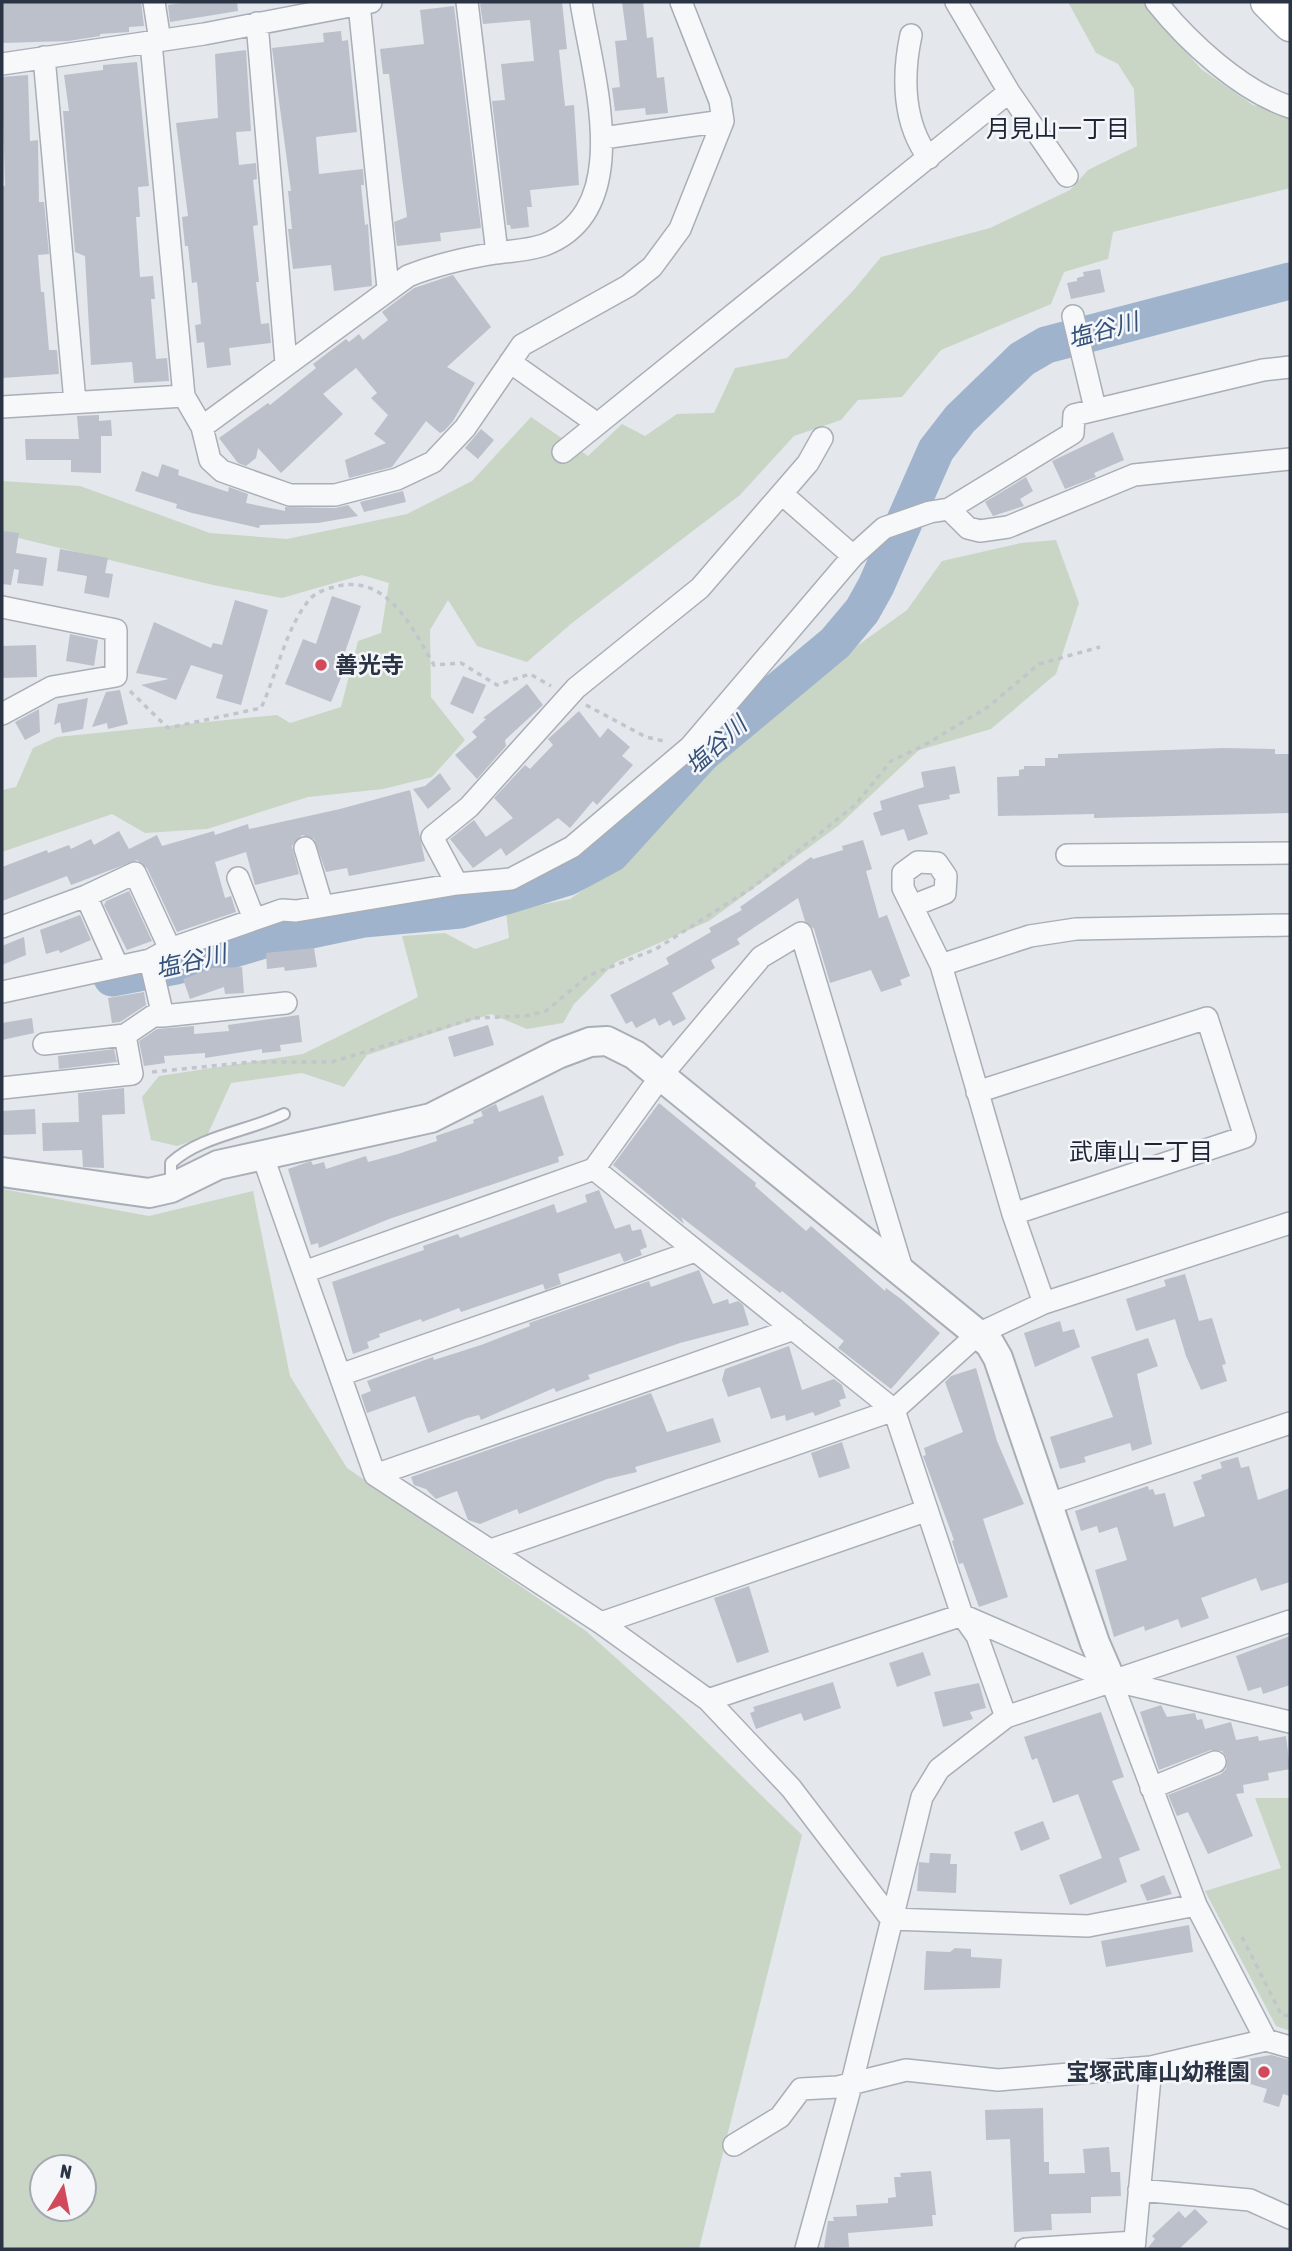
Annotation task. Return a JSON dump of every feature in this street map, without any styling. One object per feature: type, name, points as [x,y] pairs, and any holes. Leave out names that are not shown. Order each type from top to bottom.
[{"type":"main road","points":[[1268,2],[1290,25]]},
{"type":"street","points":[[154,2],[184,396],[202,427],[211,460],[222,471],[254,485],[290,495],[335,495],[397,479],[433,462],[465,428],[522,345],[628,286],[652,267],[671,245],[690,208],[723,121],[720,101],[681,2]]},
{"type":"street","points":[[467,2],[497,253]]},
{"type":"street","points":[[202,427],[388,288],[442,263],[543,246],[567,233],[586,213],[597,191],[602,169],[603,138],[581,2]]},
{"type":"street","points":[[956,2],[1009,92],[1067,176]]},
{"type":"street","points":[[1156,2],[1228,73],[1258,92],[1290,107]]},
{"type":"street","points":[[2,64],[155,42],[365,3],[388,288]]},
{"type":"street","points":[[257,23],[286,363]]},
{"type":"street","points":[[911,35],[905,63],[909,119],[919,145],[929,159]]},
{"type":"street","points":[[44,57],[75,402]]},
{"type":"street","points":[[563,452],[1009,92]]},
{"type":"street","points":[[603,138],[723,121]]},
{"type":"street","points":[[1073,316],[1095,408]]},
{"type":"street","points":[[510,362],[596,423]]},
{"type":"street","points":[[2,992],[150,960],[170,949],[282,910],[296,911],[457,884],[511,879],[572,847],[690,747],[886,517],[949,509],[1073,433],[1074,415],[1263,370],[1290,367]]},
{"type":"street","points":[[2,407],[184,396]]},
{"type":"street","points":[[457,884],[432,837],[469,807],[571,697],[576,688],[700,588],[808,463],[822,438]]},
{"type":"street","points":[[949,509],[968,528],[992,529],[1048,513],[1134,475],[1290,459]]},
{"type":"street","points":[[782,494],[853,556]]},
{"type":"street","points":[[2,607],[116,630],[116,676],[52,687],[2,714]]},
{"type":"street","points":[[305,848],[322,905]]},
{"type":"street","points":[[1067,855],[1290,853]]},
{"type":"street","points":[[2,927],[86,896],[135,873],[170,949]]},
{"type":"street","points":[[238,877],[254,919]]},
{"type":"street","points":[[86,896],[117,965]]},
{"type":"street","points":[[912,906],[941,965],[1013,1214],[1044,1303]]},
{"type":"street","points":[[941,965],[1030,936],[1076,929],[1290,925]]},
{"type":"street","points":[[304,1272],[594,1170],[661,1076],[761,957],[801,933],[902,1269]]},
{"type":"street","points":[[150,960],[163,1016]]},
{"type":"street","points":[[44,1044],[125,1035],[153,1016],[286,1003]]},
{"type":"street","points":[[977,1093],[1207,1018],[1245,1137],[1013,1214]]},
{"type":"street","points":[[2,1088],[132,1074],[125,1035]]},
{"type":"street","points":[[2,1172],[149,1193],[171,1188],[218,1165],[430,1118],[558,1054],[590,1042],[607,1041],[635,1055],[902,1269],[990,1344],[998,1358],[1046,1505],[1196,1905],[1266,2039]]},
{"type":"street","points":[[262,1157],[375,1475],[601,1623],[708,1700],[791,1787],[891,1919]]},
{"type":"street","points":[[594,1170],[894,1410],[925,1511],[962,1615],[977,1636],[1006,1717]]},
{"type":"street","points":[[491,1550],[894,1410],[978,1334],[1044,1303],[1290,1223]]},
{"type":"street","points":[[341,1375],[695,1251]]},
{"type":"street","points":[[375,1475],[794,1329]]},
{"type":"street","points":[[1046,1505],[1290,1423]]},
{"type":"street","points":[[601,1623],[925,1511]]},
{"type":"street","points":[[708,1700],[962,1615],[1111,1680],[1290,1722]]},
{"type":"street","points":[[806,2249],[852,2082],[926,1786],[939,1769],[1006,1717],[1290,1621]]},
{"type":"street","points":[[1152,1788],[1215,1762]]},
{"type":"street","points":[[891,1919],[1088,1926],[1196,1905]]},
{"type":"street","points":[[734,2146],[780,2117],[801,2089],[838,2087],[906,2070],[998,2080],[1151,2067],[1266,2039],[1290,2047]]},
{"type":"street","points":[[1026,2249],[1134,2246],[1151,2067]]},
{"type":"street","points":[[1139,2190],[1250,2200],[1290,2218]]},
{"type":"lane","points":[[171,1188],[171,1163],[178,1157],[201,1145],[256,1127],[284,1114]]},
{"type":"path","points":[[116,676],[168,728],[261,708],[297,620],[311,597],[330,588],[350,584],[378,592],[401,609],[434,665],[461,663],[497,685],[530,674],[646,737],[690,747]]},
{"type":"path","points":[[132,1074],[252,1062],[332,1062],[475,1018],[525,1016],[546,1011],[588,975],[656,949],[752,887],[855,805],[891,761],[923,746],[988,707],[1039,664],[1100,647]]},
{"type":"path","points":[[1242,1937],[1282,2016],[1290,2015]]},
{"type":"green space","points":[[1068,2],[1142,2],[1201,69],[1253,105],[1290,114],[1290,188],[1113,232],[1108,259],[1064,272],[1051,304],[941,350],[902,397],[858,400],[841,420],[794,436],[740,495],[572,623],[527,662],[477,646],[448,600],[430,630],[431,697],[465,740],[432,777],[383,789],[308,797],[207,829],[145,833],[112,814],[2,852],[2,790],[16,787],[33,748],[57,737],[277,715],[290,723],[341,707],[358,641],[381,633],[389,583],[362,575],[282,598],[213,585],[2,534],[2,481],[80,486],[210,533],[287,539],[407,514],[472,481],[531,417],[588,456],[622,424],[645,436],[677,414],[714,413],[735,368],[787,358],[852,292],[881,257],[990,228],[1070,190],[1088,170],[1137,146],[1134,89],[1118,64],[1096,53]]},
{"type":"green space","points":[[1056,540],[1079,603],[1056,674],[991,729],[919,750],[838,826],[709,921],[616,962],[574,1004],[563,1023],[527,1029],[491,1014],[367,1055],[344,1087],[302,1073],[231,1083],[207,1136],[177,1146],[151,1140],[142,1097],[159,1076],[303,1054],[418,997],[402,936],[445,933],[475,949],[509,938],[506,912],[570,899],[624,862],[658,816],[731,743],[829,666],[907,610],[942,561],[1021,543]]},
{"type":"green space","points":[[2,1189],[149,1216],[253,1191],[290,1376],[347,1468],[586,1631],[674,1710],[802,1835],[699,2249],[2,2249]]},
{"type":"green space","points":[[1255,1798],[1290,1798],[1290,2031],[1276,2026],[1205,1891],[1281,1868]]},
{"type":"building","points":[[2,2],[141,2],[144,26],[129,27],[129,32],[100,34],[68,41],[2,43]]},
{"type":"building","points":[[188,2],[237,2],[238,11],[170,22],[168,5]]},
{"type":"building","points":[[562,2],[567,49],[559,50],[565,106],[574,105],[579,185],[530,190],[532,207],[527,207],[529,227],[511,229],[510,225],[507,225],[492,101],[505,100],[501,64],[534,61],[530,20],[483,24],[480,4]]},
{"type":"building","points":[[622,2],[643,2],[647,38],[653,37],[657,78],[664,77],[668,113],[646,115],[645,108],[615,111],[612,88],[620,87],[615,41],[627,40]]},
{"type":"building","points":[[454,6],[481,228],[440,233],[441,241],[397,246],[394,222],[407,217],[389,74],[383,74],[380,49],[424,44],[420,10]]},
{"type":"building","points":[[341,31],[342,41],[348,40],[357,132],[316,137],[319,174],[363,169],[364,185],[361,185],[365,225],[368,224],[372,286],[334,291],[331,265],[293,269],[288,229],[292,229],[288,191],[291,191],[272,48],[324,42],[323,33]]},
{"type":"building","points":[[246,50],[251,131],[236,132],[239,165],[256,163],[257,179],[253,180],[258,225],[253,226],[259,282],[256,282],[261,324],[269,323],[271,343],[229,348],[231,365],[207,368],[204,342],[197,343],[195,325],[201,324],[197,282],[192,283],[188,246],[185,246],[182,217],[188,216],[176,123],[218,118],[215,54]]},
{"type":"building","points":[[137,62],[149,186],[138,187],[140,217],[136,217],[140,277],[153,276],[155,299],[151,299],[156,359],[167,358],[169,381],[134,383],[132,362],[91,365],[85,256],[75,252],[63,111],[69,111],[64,75],[103,70],[103,65]]},
{"type":"building","points":[[28,75],[30,141],[38,140],[39,202],[44,202],[49,254],[38,255],[41,292],[44,292],[49,350],[57,350],[59,374],[2,378],[2,186],[5,186],[2,77]]},
{"type":"building","points":[[1100,269],[1105,292],[1071,299],[1067,283],[1077,281],[1077,278],[1084,276],[1083,272]]},
{"type":"building","points":[[453,275],[491,327],[447,367],[475,383],[453,421],[444,431],[440,433],[426,421],[392,467],[349,478],[345,460],[386,443],[374,434],[388,415],[371,398],[377,393],[356,368],[323,394],[343,414],[281,473],[258,448],[256,458],[246,466],[238,463],[219,438],[268,403],[270,405],[316,368],[313,364],[346,339],[349,342],[359,334],[363,340],[388,320],[382,312],[414,288]]},
{"type":"building","points":[[99,415],[99,421],[111,420],[112,436],[101,436],[101,473],[71,472],[71,460],[26,460],[25,439],[79,439],[77,416]]},
{"type":"building","points":[[481,429],[494,440],[478,459],[465,448]]},
{"type":"building","points":[[1113,432],[1124,460],[1094,473],[1096,477],[1065,489],[1052,461]]},
{"type":"building","points":[[162,464],[179,470],[178,475],[228,492],[229,487],[248,494],[246,503],[285,511],[285,507],[335,508],[348,505],[358,516],[318,523],[260,525],[259,528],[192,513],[176,508],[177,504],[135,491],[142,471],[158,477]]},
{"type":"building","points":[[1026,477],[1033,491],[1020,499],[1024,506],[993,516],[985,502]]},
{"type":"building","points":[[403,491],[406,502],[364,512],[360,502]]},
{"type":"building","points":[[2,531],[19,533],[16,553],[47,558],[43,586],[17,583],[19,570],[14,569],[11,585],[2,584]]},
{"type":"building","points":[[60,549],[108,558],[105,573],[113,574],[109,598],[84,593],[87,576],[57,571]]},
{"type":"building","points":[[332,596],[361,606],[344,655],[349,658],[331,702],[285,684],[303,639],[316,644]]},
{"type":"building","points":[[235,600],[268,610],[241,705],[216,698],[223,675],[191,665],[176,700],[141,685],[169,679],[136,673],[154,622],[211,648],[213,643],[222,645]]},
{"type":"building","points":[[70,634],[98,640],[94,666],[66,661]]},
{"type":"building","points":[[36,645],[37,677],[2,678],[2,646]]},
{"type":"building","points":[[463,676],[486,685],[473,714],[450,704]]},
{"type":"building","points":[[527,684],[543,705],[505,740],[506,746],[477,779],[455,755],[477,737],[472,732],[486,719],[483,718]]},
{"type":"building","points":[[120,690],[128,724],[108,729],[107,723],[92,727],[106,692]]},
{"type":"building","points":[[88,698],[83,729],[62,733],[60,722],[54,725],[58,704]]},
{"type":"building","points":[[39,709],[40,732],[25,740],[15,722]]},
{"type":"building","points":[[579,711],[600,738],[608,728],[630,747],[622,756],[633,765],[597,805],[593,801],[570,828],[558,818],[506,856],[501,848],[473,868],[450,839],[474,820],[486,837],[513,818],[494,798],[525,765],[530,769],[553,745],[548,739]]},
{"type":"building","points":[[1224,748],[1275,749],[1275,754],[1290,754],[1290,813],[1094,818],[1094,814],[998,816],[997,777],[1019,776],[1019,770],[1024,769],[1024,766],[1045,766],[1045,758],[1058,758],[1058,754]]},
{"type":"building","points":[[955,766],[960,793],[949,795],[950,799],[918,805],[928,834],[908,841],[904,829],[881,836],[873,813],[882,810],[880,801],[924,787],[921,772]]},
{"type":"building","points":[[440,773],[451,789],[428,809],[413,789],[425,786]]},
{"type":"building","points":[[410,790],[425,861],[349,876],[347,868],[326,872],[314,839],[302,835],[292,846],[299,874],[255,885],[246,852],[215,862],[225,898],[231,896],[236,912],[177,932],[147,868],[137,860],[71,885],[67,876],[2,901],[2,867],[47,850],[48,853],[69,845],[71,849],[91,839],[94,845],[119,831],[129,849],[157,835],[162,846],[214,831],[215,835],[248,824],[249,829]]},
{"type":"building","points":[[863,840],[872,869],[866,871],[879,918],[887,915],[910,976],[900,980],[902,985],[881,992],[871,970],[830,983],[814,929],[805,921],[798,898],[737,939],[740,944],[711,960],[715,968],[672,993],[686,1019],[673,1026],[670,1020],[659,1026],[655,1018],[636,1028],[632,1021],[626,1024],[610,995],[669,964],[666,958],[711,932],[709,928],[742,910],[740,907],[811,857],[813,859],[843,850],[842,846]]},
{"type":"building","points":[[129,891],[152,941],[127,950],[104,905],[106,901]]},
{"type":"building","points":[[80,915],[91,940],[60,953],[59,950],[46,954],[40,930]]},
{"type":"building","points":[[24,937],[26,955],[2,965],[2,946]]},
{"type":"building","points":[[314,948],[317,967],[285,971],[284,967],[267,969],[266,953]]},
{"type":"building","points":[[242,967],[244,993],[225,994],[224,987],[190,999],[183,979],[212,968]]},
{"type":"building","points":[[144,992],[146,1005],[120,1022],[112,1023],[108,998]]},
{"type":"building","points":[[299,1015],[302,1042],[280,1045],[281,1051],[262,1053],[262,1049],[205,1058],[205,1053],[164,1056],[165,1063],[144,1066],[139,1041],[157,1029],[194,1026],[194,1034],[229,1031],[228,1025]]},
{"type":"building","points":[[32,1018],[34,1033],[2,1040],[2,1023]]},
{"type":"building","points":[[488,1025],[494,1045],[454,1057],[448,1037]]},
{"type":"building","points":[[114,1049],[117,1062],[59,1069],[58,1056]]},
{"type":"building","points":[[124,1088],[125,1114],[102,1115],[104,1168],[83,1167],[82,1150],[43,1151],[42,1123],[79,1122],[78,1093]]},
{"type":"building","points":[[543,1095],[564,1155],[558,1157],[559,1162],[389,1219],[319,1248],[318,1243],[311,1245],[288,1169],[311,1161],[313,1165],[324,1162],[326,1169],[366,1156],[368,1162],[398,1154],[437,1141],[436,1136],[474,1123],[473,1120],[483,1116],[481,1111],[496,1104],[499,1112]]},
{"type":"building","points":[[659,1103],[756,1183],[755,1186],[806,1231],[811,1226],[885,1291],[886,1288],[901,1299],[940,1333],[891,1389],[838,1348],[844,1341],[782,1291],[780,1293],[681,1217],[684,1224],[613,1165]]},
{"type":"building","points":[[35,1109],[36,1134],[2,1135],[2,1111]]},
{"type":"building","points":[[599,1190],[615,1229],[630,1224],[632,1231],[641,1229],[647,1247],[640,1250],[642,1255],[624,1262],[620,1253],[558,1274],[561,1284],[545,1290],[543,1284],[461,1312],[459,1308],[422,1322],[421,1319],[379,1334],[380,1337],[367,1342],[369,1348],[353,1354],[332,1282],[424,1250],[423,1246],[458,1234],[460,1238],[554,1204],[557,1213],[587,1202],[585,1195]]},
{"type":"building","points":[[699,1270],[713,1304],[728,1299],[729,1304],[738,1301],[743,1305],[749,1325],[680,1343],[588,1375],[590,1379],[556,1392],[554,1388],[481,1420],[479,1415],[428,1433],[415,1396],[367,1413],[361,1395],[371,1391],[367,1381],[433,1357],[434,1360],[481,1345],[530,1326],[529,1323],[649,1281],[651,1287]]},
{"type":"building","points":[[1185,1274],[1199,1321],[1212,1318],[1226,1364],[1222,1365],[1227,1381],[1201,1390],[1186,1356],[1175,1319],[1136,1331],[1126,1299],[1166,1286],[1164,1280]]},
{"type":"building","points":[[1060,1321],[1063,1332],[1074,1329],[1080,1347],[1035,1367],[1024,1333]]},
{"type":"building","points":[[1148,1338],[1158,1366],[1137,1374],[1152,1444],[1132,1451],[1130,1443],[1084,1457],[1086,1462],[1060,1469],[1050,1437],[1113,1417],[1091,1357]]},
{"type":"building","points":[[789,1346],[802,1390],[834,1379],[842,1385],[846,1398],[839,1400],[841,1406],[815,1416],[813,1412],[786,1421],[785,1415],[771,1419],[760,1387],[728,1397],[722,1380],[725,1369]]},
{"type":"building","points":[[976,1368],[997,1441],[1024,1504],[983,1519],[1008,1597],[979,1607],[963,1563],[959,1564],[952,1541],[954,1540],[923,1456],[926,1455],[924,1448],[963,1432],[945,1382],[951,1376]]},
{"type":"building","points":[[651,1393],[667,1432],[713,1418],[721,1442],[635,1467],[637,1472],[607,1479],[519,1514],[517,1509],[480,1524],[468,1520],[457,1491],[436,1499],[426,1489],[414,1485],[411,1477]]},
{"type":"building","points":[[842,1442],[850,1468],[819,1478],[811,1453]]},
{"type":"building","points":[[1238,1457],[1241,1468],[1249,1466],[1258,1500],[1290,1488],[1290,1582],[1261,1591],[1256,1578],[1201,1598],[1209,1618],[1181,1628],[1178,1619],[1145,1631],[1144,1626],[1114,1637],[1095,1570],[1127,1560],[1117,1527],[1099,1533],[1097,1526],[1081,1531],[1075,1511],[1148,1486],[1149,1490],[1153,1489],[1155,1495],[1165,1493],[1174,1527],[1205,1516],[1193,1482],[1202,1479],[1201,1475],[1222,1468],[1220,1462]]},
{"type":"building","points":[[749,1586],[769,1652],[737,1663],[714,1598]]},
{"type":"building","points":[[1290,1636],[1290,1685],[1263,1694],[1261,1687],[1248,1691],[1236,1656]]},
{"type":"building","points":[[923,1652],[931,1675],[897,1687],[889,1663]]},
{"type":"building","points":[[833,1682],[841,1708],[804,1721],[801,1713],[756,1729],[750,1713],[755,1711],[753,1707]]},
{"type":"building","points":[[979,1683],[986,1708],[970,1712],[973,1719],[943,1727],[934,1692]]},
{"type":"building","points":[[1161,1705],[1167,1717],[1195,1713],[1197,1720],[1202,1719],[1205,1729],[1231,1722],[1236,1740],[1258,1736],[1259,1741],[1286,1736],[1290,1769],[1268,1773],[1269,1780],[1243,1785],[1244,1793],[1236,1794],[1253,1836],[1208,1854],[1188,1812],[1177,1816],[1168,1795],[1221,1774],[1226,1769],[1227,1758],[1222,1751],[1211,1750],[1159,1770],[1140,1712]]},
{"type":"building","points":[[1101,1712],[1124,1777],[1112,1781],[1140,1850],[1119,1858],[1127,1882],[1070,1905],[1059,1875],[1102,1858],[1078,1794],[1053,1803],[1037,1758],[1032,1760],[1024,1737]]},
{"type":"building","points":[[1043,1821],[1050,1839],[1021,1851],[1014,1832]]},
{"type":"building","points":[[930,1853],[951,1854],[950,1864],[957,1864],[956,1893],[917,1891],[919,1862],[929,1863]]},
{"type":"building","points":[[1164,1875],[1172,1894],[1147,1901],[1140,1885]]},
{"type":"building","points":[[1189,1925],[1193,1952],[1106,1967],[1101,1941]]},
{"type":"building","points":[[955,1948],[971,1949],[971,1957],[1002,1959],[1000,1988],[924,1990],[926,1951],[950,1952]]},
{"type":"building","points":[[1271,2055],[1290,2060],[1290,2096],[1283,2094],[1279,2107],[1263,2102],[1267,2089],[1237,2080],[1242,2060]]},
{"type":"building","points":[[1043,2108],[1044,2162],[1049,2162],[1049,2174],[1085,2173],[1083,2149],[1109,2147],[1111,2172],[1120,2172],[1121,2196],[1091,2197],[1091,2213],[1051,2214],[1052,2230],[1014,2232],[1010,2139],[986,2140],[985,2110]]},
{"type":"building","points":[[931,2171],[936,2215],[932,2215],[933,2226],[848,2233],[849,2247],[824,2248],[828,2221],[834,2221],[833,2217],[857,2216],[856,2205],[888,2203],[888,2198],[896,2197],[894,2177],[901,2177],[900,2173]]},
{"type":"building","points":[[1195,2209],[1208,2222],[1179,2249],[1147,2249],[1155,2239],[1152,2236],[1179,2211],[1185,2218]]},
{"type":"waterway","name":"塩谷川","points":[[112,978],[176,966],[264,940],[364,919],[460,910],[568,877],[611,854],[702,754],[835,643],[862,611],[876,586],[936,450],[960,419],[1022,359],[1046,345],[1290,281]]},
{"type":"place","name":"善光寺","points":[[321,665]]},
{"type":"place","name":"宝塚武庫山幼稚園","points":[[1264,2072]]},
{"type":"district","name":"月見山一丁目","points":[[1058,128]]},
{"type":"district","name":"武庫山二丁目","points":[[1141,1151]]}]
